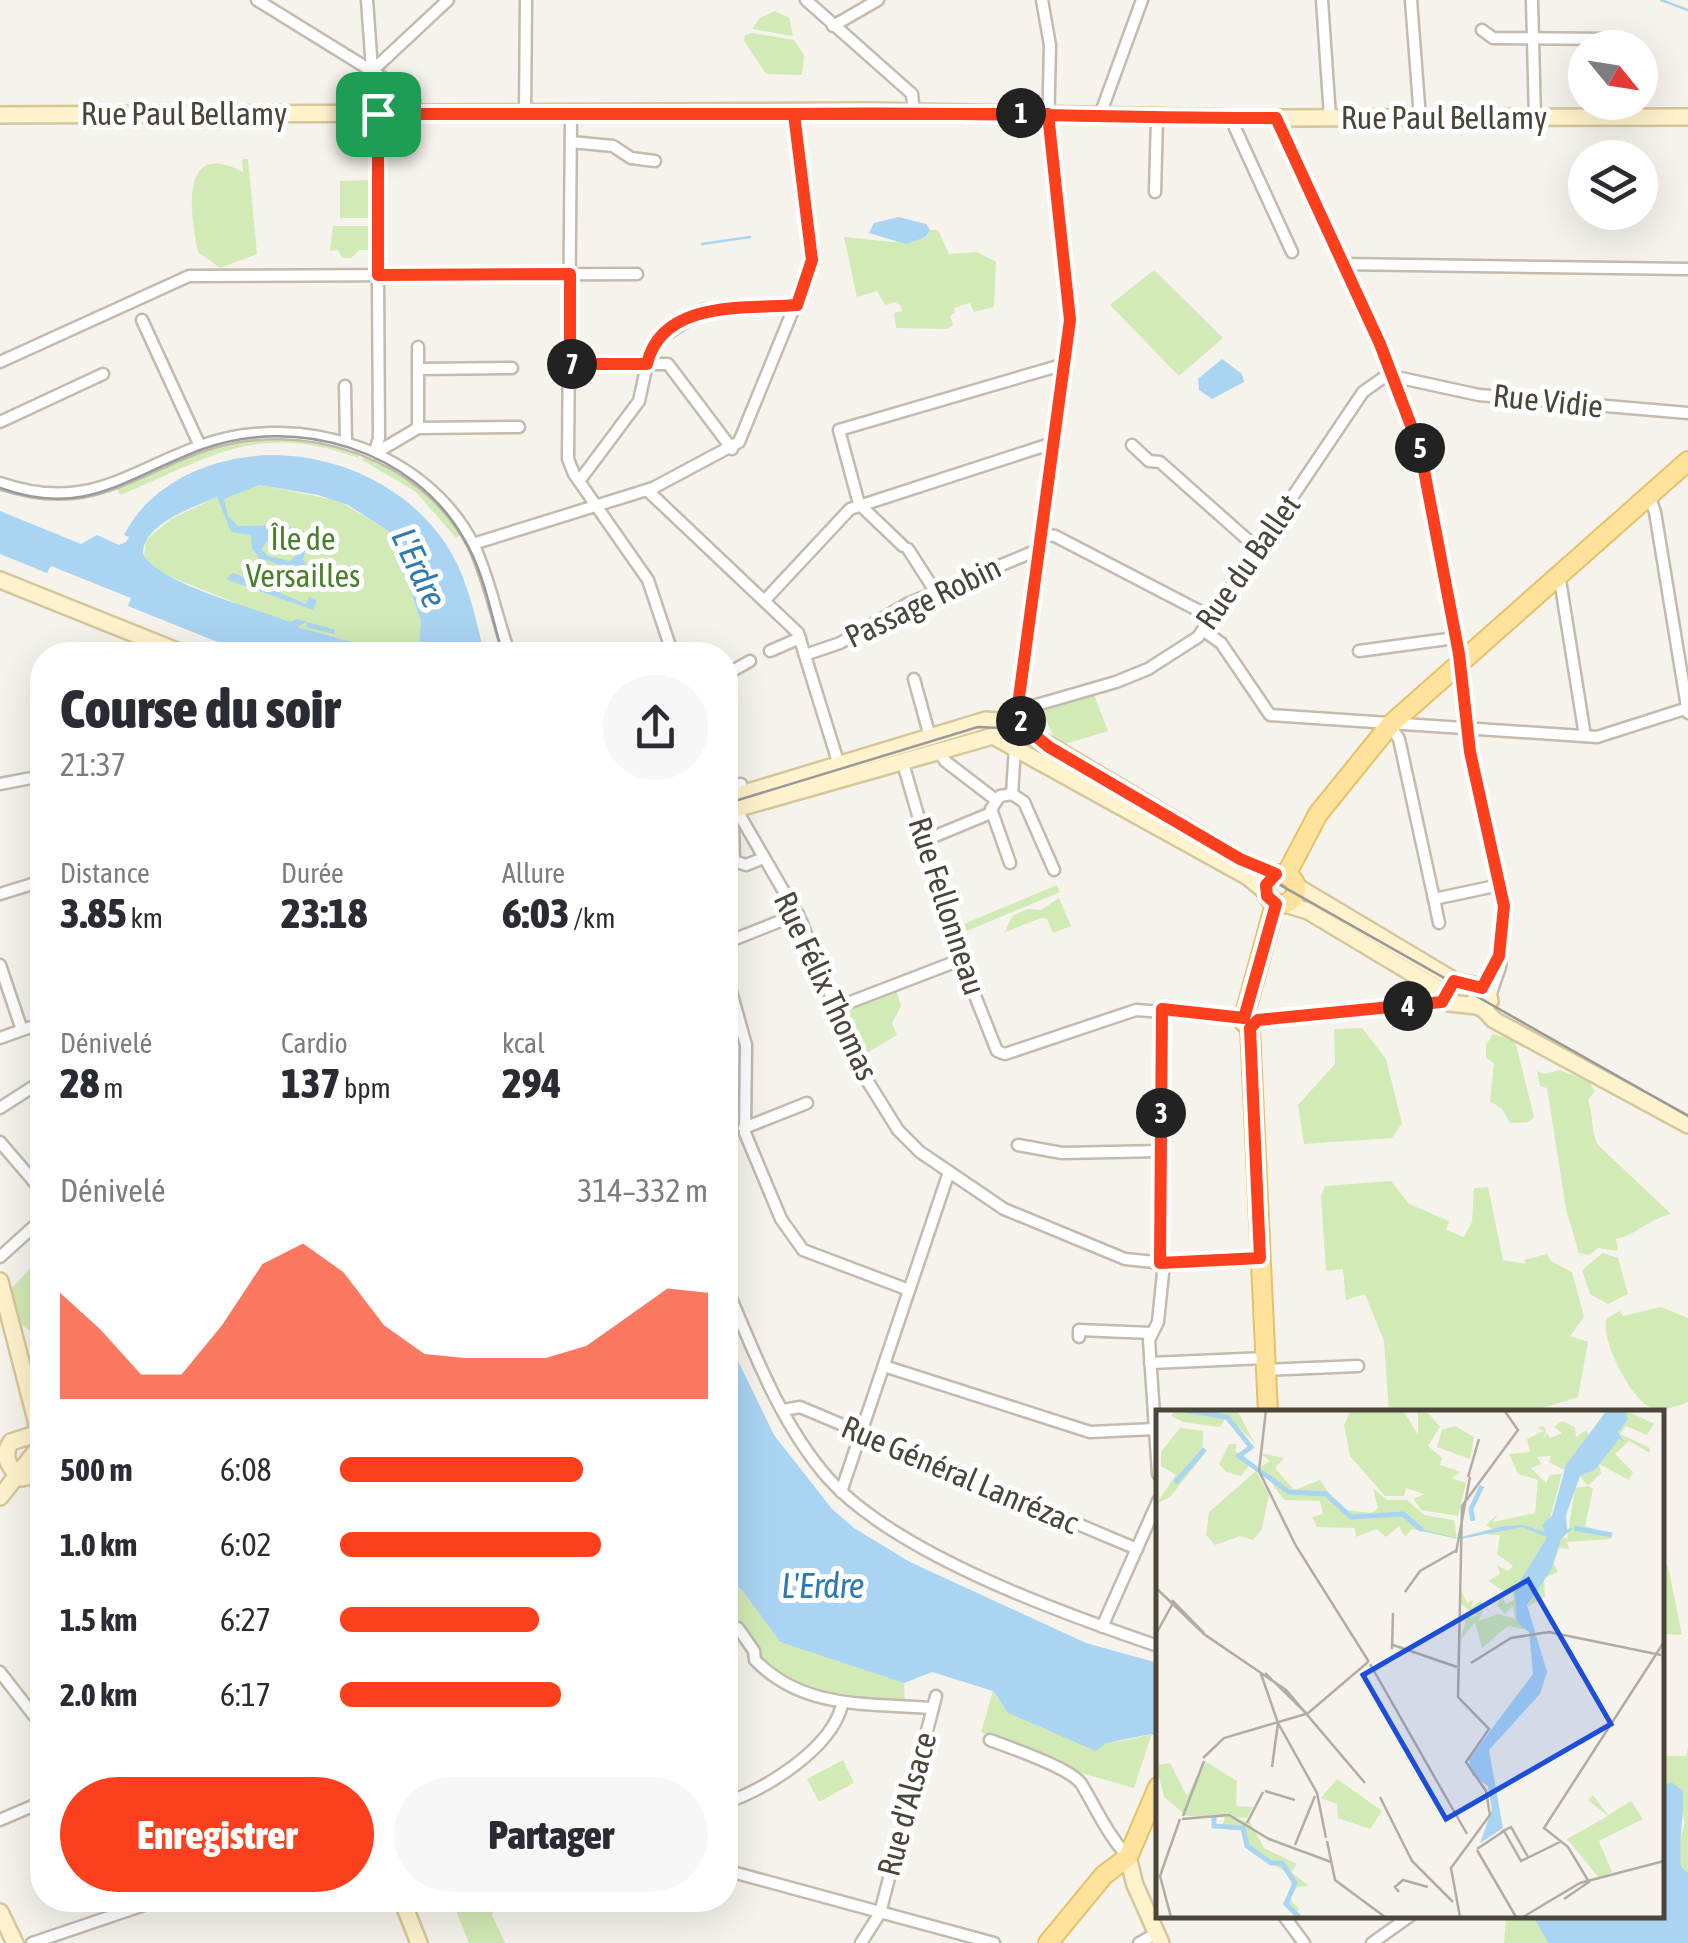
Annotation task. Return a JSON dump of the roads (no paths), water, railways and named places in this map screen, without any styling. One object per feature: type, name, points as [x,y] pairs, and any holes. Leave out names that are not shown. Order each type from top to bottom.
[{"type":"main road","points":[[1648,494],[1688,452]]},
{"type":"main road","points":[[1275,900],[1293,898],[1286,878],[1318,814],[1390,724],[1688,461]]},
{"type":"main road","points":[[1268,1410],[1250,1019],[1257,967],[1275,900],[1266,883],[1286,878]]},
{"type":"main road","points":[[1048,1943],[1104,1874],[1128,1856],[1156,1794]]},
{"type":"street","points":[[258,0],[414,99],[415,114]]},
{"type":"street","points":[[367,0],[372,71]]},
{"type":"street","points":[[372,71],[448,0]]},
{"type":"street","points":[[525,114],[526,0]]},
{"type":"street","points":[[806,0],[912,94],[914,112]]},
{"type":"street","points":[[834,26],[878,0]]},
{"type":"street","points":[[1012,794],[1014,717],[1070,320],[1048,114],[1050,45],[1042,0]]},
{"type":"street","points":[[1100,115],[1142,0]]},
{"type":"street","points":[[1322,0],[1330,117]]},
{"type":"street","points":[[1412,0],[1420,118]]},
{"type":"street","points":[[1532,0],[1535,119]]},
{"type":"street","points":[[1482,30],[1494,38],[1568,39]]},
{"type":"street","name":"Rue Paul Bellamy","points":[[0,114],[914,112],[1234,118],[1688,117]]},
{"type":"street","points":[[374,454],[378,443],[378,114]]},
{"type":"street","points":[[571,114],[568,459],[649,584],[668,642]]},
{"type":"street","points":[[473,544],[647,490],[732,450],[744,434],[812,260],[794,114]]},
{"type":"street","points":[[1156,116],[1156,192]]},
{"type":"street","points":[[1234,118],[1292,252]]},
{"type":"street","points":[[1276,118],[1380,344],[1420,449],[1456,638],[1468,729],[1505,912],[1499,956],[1486,990],[1490,1000],[1479,1007]]},
{"type":"street","points":[[571,142],[613,146],[631,158],[656,161]]},
{"type":"street","points":[[1342,264],[1688,269]]},
{"type":"street","points":[[0,362],[185,278],[637,274]]},
{"type":"street","points":[[580,480],[639,401],[647,364],[658,340],[704,310],[797,305]]},
{"type":"street","points":[[142,320],[200,446]]},
{"type":"street","points":[[418,347],[418,428]]},
{"type":"street","points":[[570,364],[671,366],[732,450]]},
{"type":"street","points":[[935,591],[905,547],[859,504],[838,434],[1065,364]]},
{"type":"street","points":[[418,369],[512,368]]},
{"type":"street","points":[[0,422],[103,374]]},
{"type":"street","name":"Rue du Ballet","points":[[1014,717],[1148,669],[1204,631],[1363,392],[1392,374]]},
{"type":"street","name":"Rue Vidie","points":[[1392,374],[1530,400],[1688,412]]},
{"type":"street","points":[[345,386],[346,443]]},
{"type":"street","points":[[374,454],[418,428],[519,428]]},
{"type":"street","points":[[0,483],[47,495],[83,494],[118,484],[200,446],[268,432],[309,434],[346,443],[374,454],[426,487],[473,544],[506,642]]},
{"type":"street","points":[[765,600],[859,504],[1053,443]]},
{"type":"street","points":[[1132,446],[1149,461],[1160,462],[1258,549]]},
{"type":"street","points":[[647,490],[800,638],[839,765]]},
{"type":"street","points":[[1204,631],[1221,642],[1270,714],[1585,736],[1644,725],[1688,710],[1656,512],[1648,494]]},
{"type":"street","points":[[1041,534],[1055,536],[1213,618]]},
{"type":"street","name":"Passage Robin","points":[[806,655],[840,644],[935,591],[1040,549]]},
{"type":"street","points":[[1559,573],[1585,736]]},
{"type":"street","points":[[0,580],[155,642]]},
{"type":"street","points":[[770,651],[800,638]]},
{"type":"street","points":[[1359,650],[1456,638]]},
{"type":"street","points":[[738,668],[750,661]]},
{"type":"street","points":[[914,678],[934,743],[945,761],[996,800]]},
{"type":"street","points":[[738,808],[902,759],[986,720],[1014,717],[1024,723],[1029,733],[1226,851],[1286,878],[1452,992]]},
{"type":"street","points":[[1390,724],[1399,738],[1438,923]]},
{"type":"street","points":[[1011,744],[1025,742],[1029,733]]},
{"type":"street","points":[[738,807],[839,765],[988,735],[1011,744],[1248,876],[1275,900],[1308,911],[1585,1072],[1688,1124]]},
{"type":"street","name":"Rue Fellonneau","points":[[902,759],[960,960],[997,1051],[1005,1054],[1136,1010],[1162,1009]]},
{"type":"street","points":[[0,784],[30,778]]},
{"type":"street","points":[[996,800],[1012,794]]},
{"type":"street","points":[[1012,794],[1024,802],[1054,870]]},
{"type":"street","points":[[996,800],[992,813],[1010,862]]},
{"type":"street","points":[[923,841],[992,813]]},
{"type":"street","name":"Rue Félix Thomas","points":[[738,821],[798,914],[853,1056],[898,1130],[950,1172],[1012,1212],[1125,1259],[1162,1263],[1260,1258]]},
{"type":"street","points":[[738,863],[764,858]]},
{"type":"street","points":[[0,894],[30,885]]},
{"type":"street","points":[[1434,899],[1500,885]]},
{"type":"street","points":[[738,939],[798,914]]},
{"type":"street","points":[[835,1008],[960,960]]},
{"type":"street","points":[[0,965],[22,1030]]},
{"type":"street","points":[[1156,1444],[1150,1363],[1152,1332],[1158,1322],[1162,1263],[1162,1009],[1250,1019],[1486,990]]},
{"type":"street","points":[[738,1016],[746,1045],[744,1128],[778,1213],[798,1245],[908,1290]]},
{"type":"street","points":[[0,1038],[30,1027]]},
{"type":"street","points":[[0,1108],[30,1089]]},
{"type":"street","points":[[744,1128],[807,1103]]},
{"type":"street","points":[[0,1142],[30,1177]]},
{"type":"street","points":[[1018,1145],[1062,1153],[1161,1151]]},
{"type":"street","points":[[842,1492],[950,1172]]},
{"type":"street","points":[[0,1257],[30,1230]]},
{"type":"street","points":[[0,1281],[30,1403]]},
{"type":"street","points":[[738,1312],[783,1410],[842,1492],[890,1532],[1102,1627],[1156,1645]]},
{"type":"street","points":[[1079,1337],[1078,1330],[1152,1332]]},
{"type":"street","points":[[1150,1363],[1358,1366]]},
{"type":"street","points":[[884,1366],[1090,1432],[1155,1429]]},
{"type":"street","name":"Rue Général Lanrézac","points":[[783,1410],[800,1408],[1137,1549]]},
{"type":"street","points":[[30,1442],[4,1442],[9,1467],[17,1474],[30,1476]]},
{"type":"street","points":[[0,1496],[30,1454]]},
{"type":"street","points":[[1102,1627],[1156,1505]]},
{"type":"street","points":[[738,1628],[754,1650],[755,1660],[780,1683],[842,1705],[833,1728],[814,1747],[768,1781],[738,1796]]},
{"type":"street","points":[[0,1672],[30,1711]]},
{"type":"street","name":"Rue d'Alsace","points":[[842,1705],[934,1702],[880,1913],[860,1943]]},
{"type":"street","points":[[990,1740],[1064,1771],[1083,1786],[1109,1836],[1128,1856],[1160,1938],[1139,1943]]},
{"type":"street","points":[[0,1820],[30,1807]]},
{"type":"street","points":[[738,1874],[994,1943]]},
{"type":"street","points":[[0,1912],[14,1943]]},
{"type":"street","points":[[32,1943],[124,1912]]},
{"type":"street","points":[[407,1912],[419,1943]]},
{"type":"street","points":[[1285,1918],[1304,1943]]},
{"type":"street","points":[[1372,1943],[1407,1918]]},
{"type":"water","points":[[899,217],[926,224],[930,230],[926,237],[906,244],[869,233],[874,223]]},
{"type":"water","points":[[1222,359],[1242,374],[1244,382],[1212,399],[1199,390],[1198,379]]},
{"type":"water","points":[[272,455],[304,457],[335,464],[392,491],[417,510],[455,559],[482,642],[419,642],[421,621],[390,532],[348,505],[318,495],[260,485],[224,499],[228,516],[238,526],[288,525],[308,541],[303,559],[309,571],[303,589],[290,585],[280,593],[306,604],[309,597],[317,600],[313,610],[226,579],[233,573],[277,591],[288,580],[277,565],[260,560],[252,548],[251,535],[231,532],[217,497],[160,525],[145,543],[143,554],[168,576],[209,594],[290,622],[297,619],[335,630],[334,634],[306,627],[307,622],[297,627],[352,642],[218,642],[128,606],[131,598],[51,566],[47,573],[0,554],[0,511],[81,544],[97,535],[119,545],[126,542],[129,537],[124,535],[151,499],[187,475],[229,460]],"holes":[[[284,528],[297,537],[294,548],[298,554],[290,561],[268,556],[261,549],[275,531]]]},
{"type":"water","name":"L'Erdre","points":[[738,1361],[774,1435],[832,1509],[854,1528],[910,1562],[1086,1643],[1156,1662],[1156,1736],[1106,1743],[1096,1751],[1008,1713],[993,1691],[932,1672],[904,1683],[780,1642],[738,1587]]},
{"type":"water","points":[[1671,1782],[1683,1791],[1680,1857],[1681,1866],[1688,1873],[1688,1943],[1548,1943],[1534,1918],[1663,1918],[1663,1785]]},
{"type":"waterway","points":[[1661,0],[1688,10]]},
{"type":"waterway","points":[[702,244],[750,237]]},
{"type":"tram line","points":[[0,488],[57,499],[82,497],[128,482],[203,449],[239,439],[314,439],[350,448],[384,462],[442,508],[477,566],[499,642]]},
{"type":"tram line","points":[[738,800],[978,727],[1003,728],[1688,1116]]},
{"type":"park label","name":"Île de Versailles","points":[[303,558]]}]
